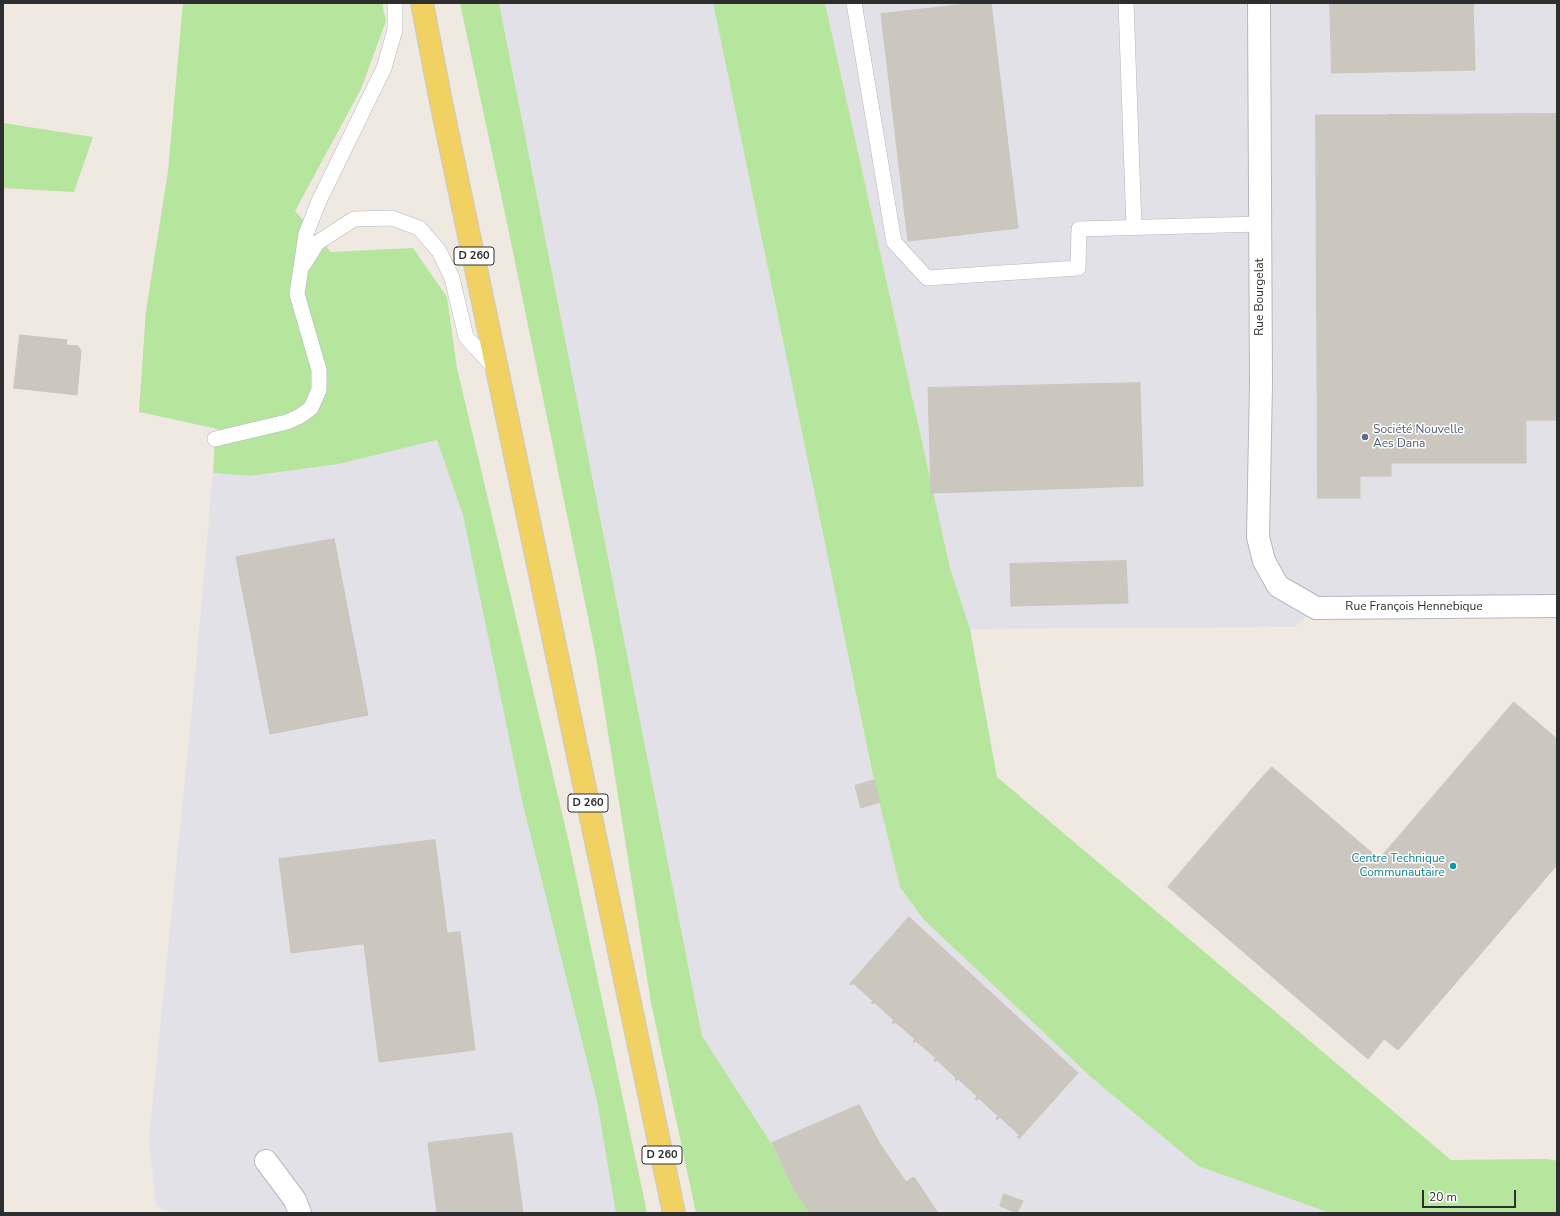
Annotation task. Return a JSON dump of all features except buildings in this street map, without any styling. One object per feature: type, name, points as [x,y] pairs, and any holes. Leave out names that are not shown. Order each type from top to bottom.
[{"type":"main road","name":"D 260","points":[[422,3],[441,102],[674,1213]]},
{"type":"street","name":"Rue Bourgelat","points":[[1259,3],[1261,383],[1258,537],[1264,561],[1278,586]]},
{"type":"street","name":"Rue François Hennebique","points":[[1278,586],[1316,608],[1557,606]]},
{"type":"street","points":[[266,1160],[294,1200],[300,1213]]},
{"type":"lane","points":[[215,439],[287,422],[300,416],[311,408],[319,390],[319,370],[297,294],[306,234],[319,202],[384,68],[395,30],[395,3]]},
{"type":"lane","points":[[854,3],[894,242],[927,278],[1078,268],[1078,228],[1260,224]]},
{"type":"lane","points":[[1126,3],[1134,227]]},
{"type":"lane","points":[[300,270],[317,243],[354,219],[392,218],[419,228],[439,251],[452,278],[466,337],[498,371]]},
{"type":"shaded area","points":[[499,3],[713,3],[874,780],[880,802],[924,920],[1092,1078],[1198,1166],[1330,1213],[810,1213],[795,1191],[771,1143],[702,1036]]},
{"type":"shaded area","points":[[825,3],[1557,3],[1557,606],[1316,608],[1295,627],[970,629],[950,568]]},
{"type":"shaded area","points":[[472,431],[569,843],[647,1213],[169,1213],[156,1205],[149,1140],[192,710],[213,473],[250,476]]},
{"type":"green space","points":[[183,3],[382,3],[386,21],[361,89],[295,211],[331,252],[413,248],[447,297],[457,368],[569,843],[647,1213],[616,1213],[597,1101],[523,805],[463,515],[437,440],[338,464],[250,476],[213,473],[215,439],[218,429],[139,412],[146,311],[168,171]]},
{"type":"green space","points":[[460,3],[499,3],[702,1036],[771,1143],[795,1191],[810,1213],[696,1213],[651,1003],[595,651]]},
{"type":"green space","points":[[713,3],[825,3],[950,568],[970,629],[997,777],[1451,1160],[1548,1159],[1557,1161],[1557,1213],[1330,1213],[1198,1166],[1092,1078],[924,920],[900,887],[874,780]]},
{"type":"green space","points":[[3,123],[93,137],[74,192],[3,188]]},
{"type":"place","name":"Société Nouvelle Aes Dana","points":[[1365,437]]},
{"type":"place","name":"Centre Technique Communautaire","points":[[1453,866]]}]
